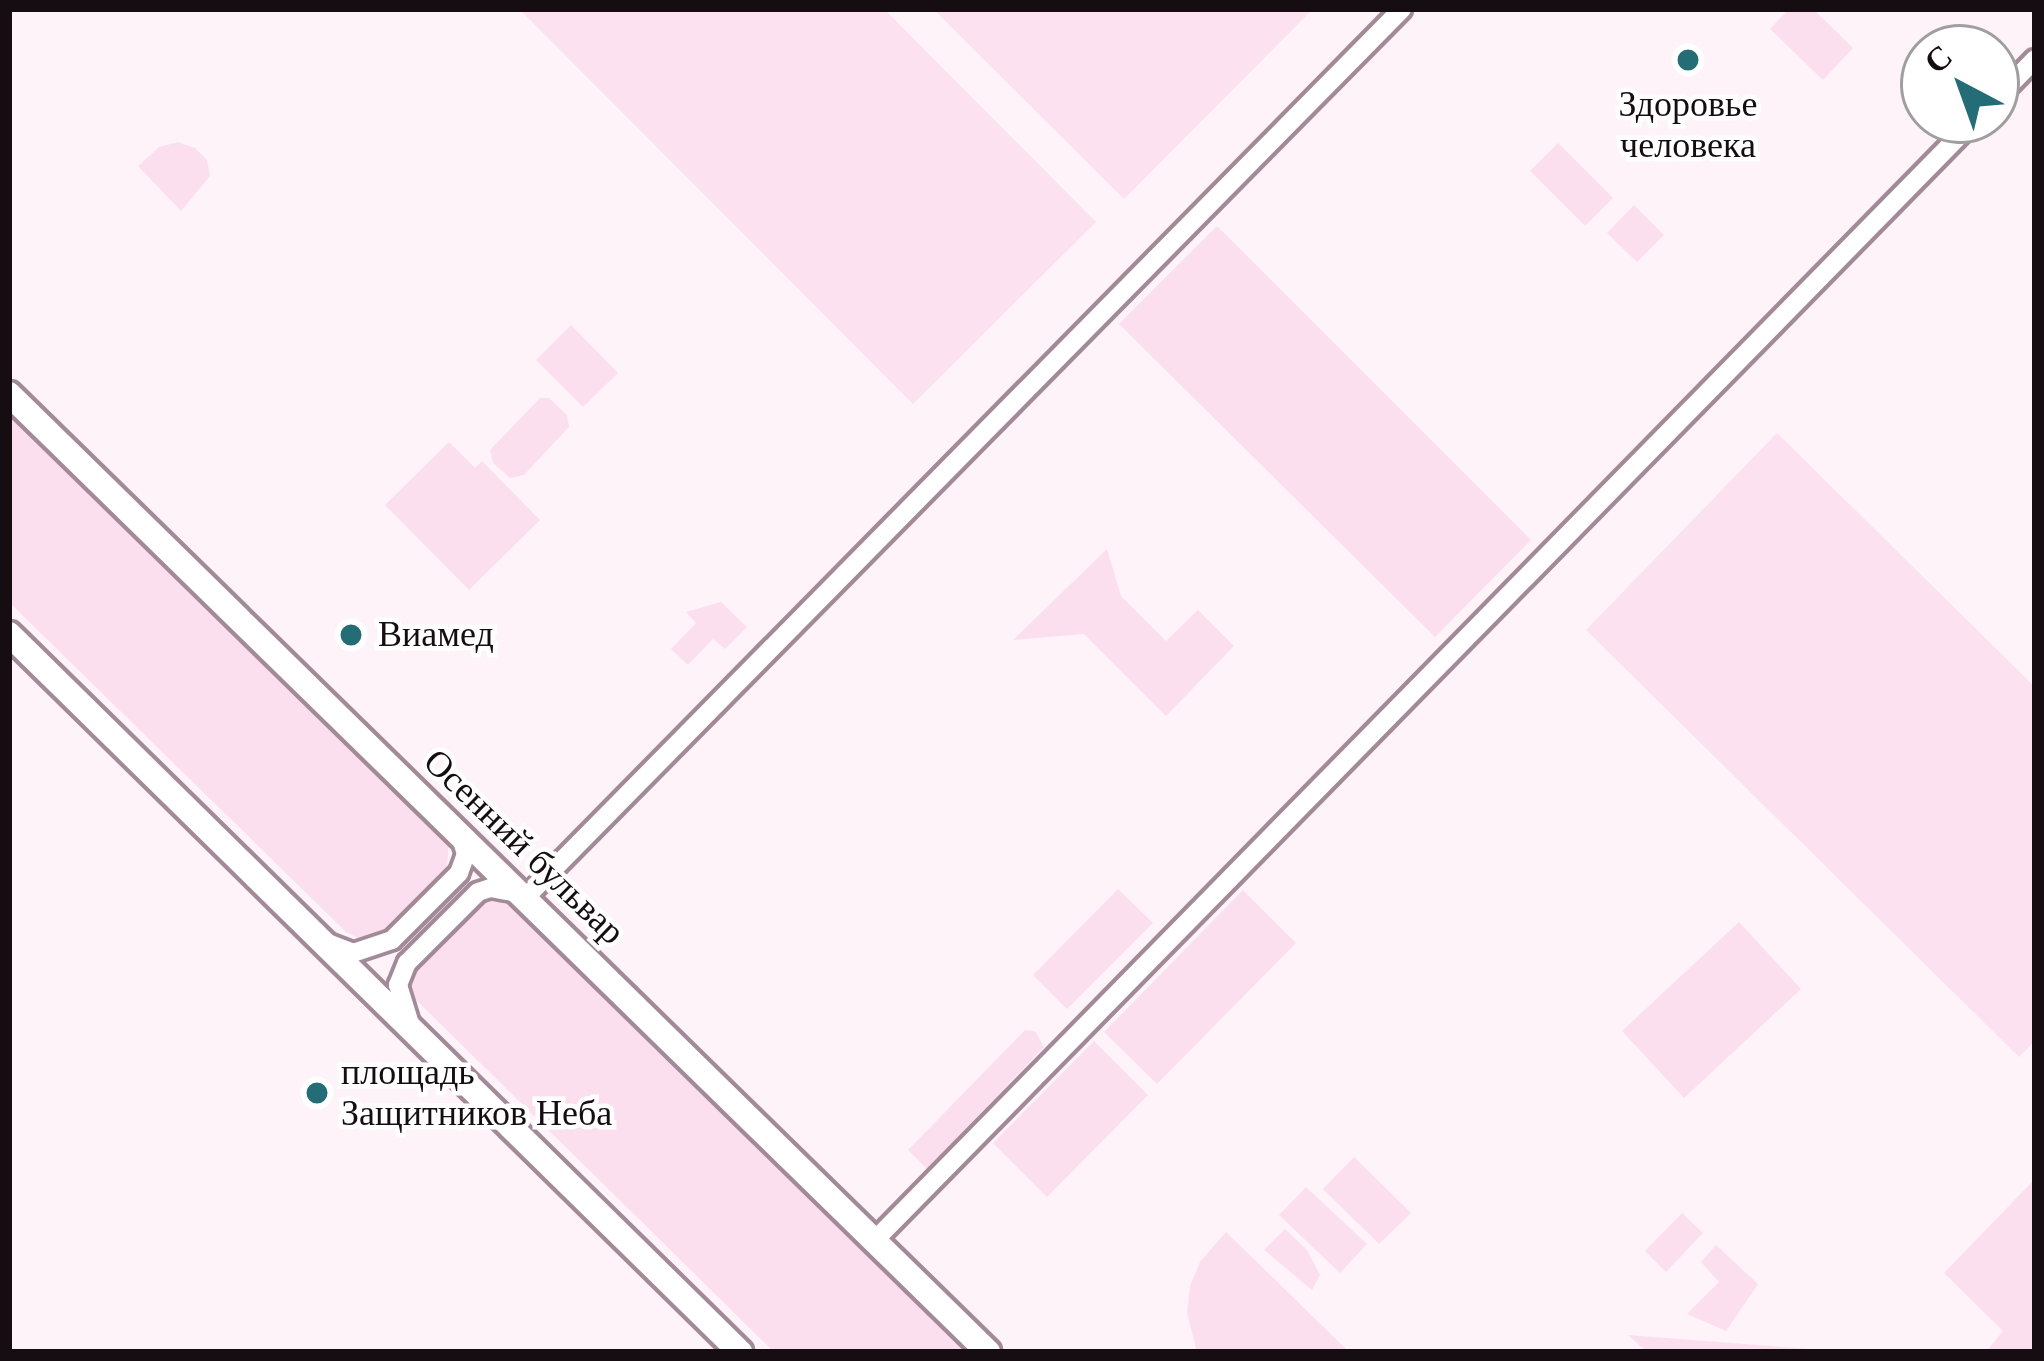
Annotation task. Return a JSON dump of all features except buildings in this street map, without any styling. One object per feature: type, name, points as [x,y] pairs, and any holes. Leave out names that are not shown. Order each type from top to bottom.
[{"type":"street","points":[[415,1033],[398,985],[407,963],[478,892],[490,888],[523,897],[1402,9]]},
{"type":"street","points":[[875,1240],[1951,144]]},
{"type":"street","name":"Осенний бульвар","points":[[9,394],[988,1352]]},
{"type":"street","points":[[9,634],[740,1352]]},
{"type":"street","points":[[316,935],[353,953],[392,940],[463,867],[465,846],[452,827]]},
{"type":"shaded area","points":[[519,9],[884,9],[1096,222],[913,404]]},
{"type":"shaded area","points":[[933,9],[1313,9],[1124,199]]},
{"type":"shaded area","points":[[1789,9],[1813,9],[1853,48],[1823,80],[1770,29]]},
{"type":"shaded area","points":[[178,142],[195,148],[207,160],[210,176],[181,211],[138,166],[159,147]]},
{"type":"shaded area","points":[[1558,143],[1613,198],[1585,226],[1530,171]]},
{"type":"shaded area","points":[[1634,205],[1664,235],[1637,262],[1607,233]]},
{"type":"shaded area","points":[[1217,226],[1531,540],[1435,637],[1119,324]]},
{"type":"shaded area","points":[[571,325],[618,373],[583,407],[536,360]]},
{"type":"shaded area","points":[[540,398],[549,398],[567,415],[569,427],[524,475],[510,478],[493,463],[490,450]]},
{"type":"shaded area","points":[[9,411],[449,841],[447,868],[380,934],[362,940],[346,932],[9,602]]},
{"type":"shaded area","points":[[1777,433],[2035,687],[2035,1041],[2019,1057],[1586,630]]},
{"type":"shaded area","points":[[449,442],[475,468],[482,461],[540,520],[469,590],[385,505]]},
{"type":"shaded area","points":[[1107,549],[1121,596],[1166,641],[1198,610],[1234,646],[1166,716],[1084,634],[1013,640]]},
{"type":"shaded area","points":[[721,602],[747,627],[725,649],[713,639],[688,665],[671,649],[696,623],[686,612]]},
{"type":"shaded area","points":[[1118,889],[1153,923],[1067,1009],[1033,975]]},
{"type":"shaded area","points":[[1243,890],[1296,943],[1157,1084],[1104,1032]]},
{"type":"shaded area","points":[[488,895],[506,897],[544,933],[966,1352],[774,1352],[408,992],[409,974]]},
{"type":"shaded area","points":[[1739,922],[1801,989],[1684,1098],[1622,1031]]},
{"type":"shaded area","points":[[1025,1030],[1035,1031],[1044,1047],[927,1169],[908,1150]]},
{"type":"shaded area","points":[[1094,1041],[1148,1095],[1047,1197],[993,1143]]},
{"type":"shaded area","points":[[1354,1157],[1411,1213],[1379,1244],[1323,1189]]},
{"type":"shaded area","points":[[2035,1179],[2035,1352],[1986,1352],[2003,1331],[1944,1273]]},
{"type":"shaded area","points":[[1306,1187],[1367,1244],[1340,1273],[1279,1215]]},
{"type":"shaded area","points":[[1682,1213],[1703,1233],[1666,1272],[1645,1251]]},
{"type":"shaded area","points":[[1285,1229],[1307,1250],[1320,1275],[1312,1290],[1264,1250]]},
{"type":"shaded area","points":[[1226,1232],[1349,1352],[1196,1349],[1187,1313],[1190,1286],[1200,1262]]},
{"type":"shaded area","points":[[1716,1245],[1758,1284],[1726,1331],[1687,1314],[1719,1282],[1701,1262]]},
{"type":"shaded area","points":[[1628,1335],[1847,1352],[1647,1352]]},
{"type":"place","name":"Здоровье человека","points":[[1688,60]]},
{"type":"place","name":"Виамед","points":[[351,635]]},
{"type":"place","name":"площадь Защитников Неба","points":[[317,1093]]}]
